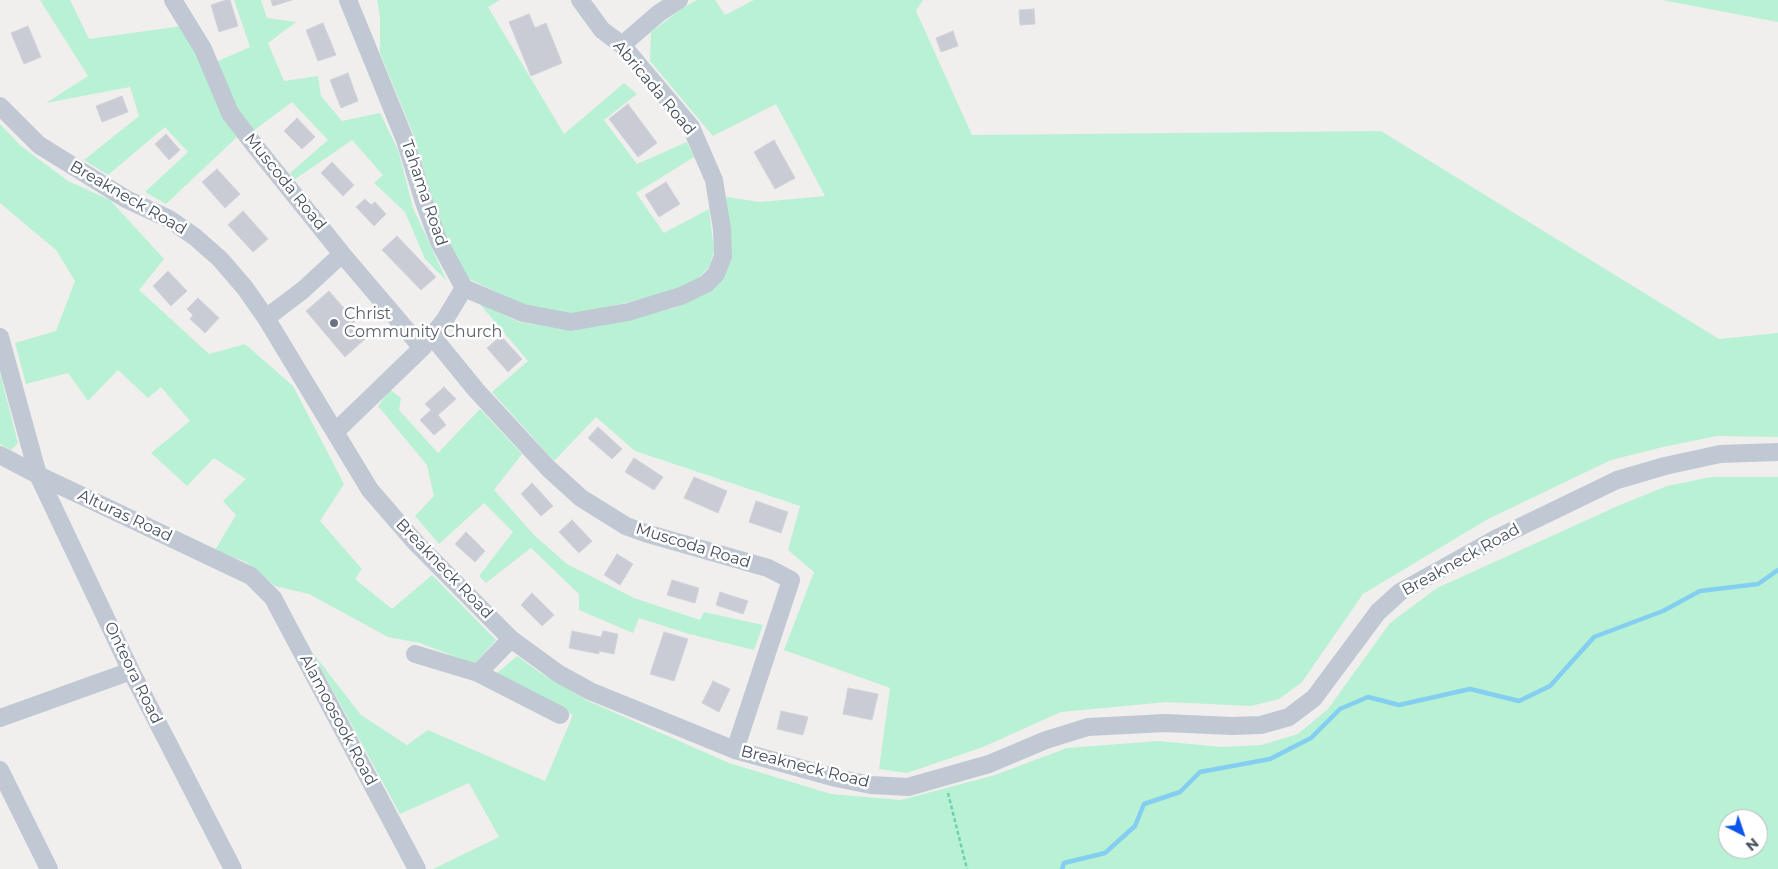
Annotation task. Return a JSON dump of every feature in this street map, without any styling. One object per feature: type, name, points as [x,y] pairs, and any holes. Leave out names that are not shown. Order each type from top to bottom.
[{"type":"street","name":"Muscoda Road","points":[[173,0],[195,33],[230,113],[342,254],[476,390],[543,462],[581,498],[626,526],[768,568],[791,580],[735,750]]},
{"type":"street","name":"Tahama Road","points":[[348,0],[406,140],[424,202],[439,242],[464,288]]},
{"type":"street","name":"Abricada Road","points":[[464,288],[523,313],[571,322],[628,312],[681,296],[706,284],[716,274],[723,256],[722,229],[714,180],[691,127],[622,45],[602,30],[580,0]]},
{"type":"street","points":[[622,45],[679,0]]},
{"type":"street","name":"Breakneck Road","points":[[0,106],[39,145],[126,199],[169,219],[195,237],[220,259],[245,288],[266,318],[370,490],[416,543],[511,638],[559,674],[590,691],[735,750],[836,778],[871,785],[908,787],[989,764],[1046,740],[1088,727],[1165,723],[1232,726],[1261,724],[1289,716],[1314,698],[1378,612],[1400,592],[1497,538],[1617,480],[1665,466],[1720,454],[1778,452]]},
{"type":"street","points":[[266,318],[303,290],[342,254]]},
{"type":"street","points":[[336,432],[427,342],[444,321],[464,288]]},
{"type":"street","name":"Onteora Road","points":[[0,337],[38,475],[130,671],[233,869]]},
{"type":"street","name":"Alturas Road","points":[[0,455],[38,475],[251,576]]},
{"type":"street","name":"Alamoosook Road","points":[[251,576],[274,598],[417,869]]},
{"type":"street","points":[[478,673],[511,638]]},
{"type":"street","points":[[415,654],[478,673],[560,715]]},
{"type":"street","points":[[0,718],[130,671]]},
{"type":"street","points":[[0,770],[49,869]]},
{"type":"path","points":[[944,777],[966,869]]},
{"type":"green space","points":[[40,0],[70,0],[89,39],[182,26],[195,46],[218,107],[237,137],[166,204],[145,192],[188,152],[165,127],[108,175],[84,160],[139,116],[130,87],[46,103],[88,76]]},
{"type":"green space","points":[[234,0],[261,0],[267,18],[296,22],[268,43],[284,81],[318,76],[321,96],[342,121],[380,113],[398,150],[413,208],[447,281],[425,259],[405,212],[374,183],[383,175],[352,140],[294,180],[290,173],[328,140],[292,102],[253,131],[237,110],[216,62],[250,47]]},
{"type":"green space","points":[[377,0],[500,0],[488,7],[564,134],[624,83],[637,94],[604,120],[637,164],[687,142],[694,157],[636,193],[664,233],[709,209],[714,251],[709,267],[697,280],[668,293],[572,315],[529,307],[467,278],[445,237],[414,136],[380,53],[380,17]]},
{"type":"green space","points":[[697,0],[715,0],[725,15],[754,0],[923,0],[916,11],[972,135],[1381,131],[1719,339],[1778,333],[1778,437],[1717,436],[1611,460],[1488,519],[1363,594],[1302,682],[1279,699],[1251,706],[1167,702],[1061,712],[983,747],[907,773],[879,769],[890,688],[784,650],[814,572],[788,550],[800,506],[635,451],[596,417],[554,461],[492,392],[528,361],[479,303],[519,322],[573,331],[674,308],[710,292],[722,279],[727,197],[760,202],[825,196],[776,104],[713,136],[650,61],[651,32],[684,7]]},
{"type":"green space","points":[[1662,0],[1778,0],[1778,22]]},
{"type":"green space","points":[[0,124],[21,146],[68,181],[110,200],[164,259],[139,290],[209,354],[245,344],[293,386],[344,484],[320,521],[362,569],[355,579],[392,609],[432,575],[496,640],[474,664],[420,643],[388,637],[309,594],[275,586],[246,562],[215,550],[236,515],[223,501],[246,479],[214,458],[187,486],[151,453],[190,421],[161,387],[148,398],[118,370],[88,401],[68,373],[26,384],[15,343],[56,331],[75,281],[56,250],[0,203]]},
{"type":"green space","points":[[0,373],[18,443],[11,450],[0,444]]},
{"type":"green space","points":[[390,390],[401,398],[399,410],[438,453],[480,409],[522,454],[494,490],[534,535],[567,564],[634,598],[700,620],[704,612],[763,625],[754,650],[689,634],[639,618],[633,633],[579,610],[579,594],[531,548],[486,583],[479,576],[513,532],[484,503],[439,544],[415,516],[434,496],[427,465],[378,406]]},
{"type":"green space","points":[[1711,477],[1778,477],[1778,869],[433,869],[499,837],[469,783],[400,814],[312,652],[361,715],[407,745],[428,730],[545,781],[573,715],[496,674],[517,656],[539,672],[586,700],[729,763],[831,794],[901,800],[995,775],[1067,748],[1158,741],[1222,747],[1261,745],[1298,734],[1328,709],[1390,623],[1437,588],[1620,505],[1667,486]]},
{"type":"building","points":[[230,0],[238,26],[219,32],[211,5]]},
{"type":"building","points":[[271,0],[292,0],[273,6]]},
{"type":"building","points":[[1034,9],[1035,24],[1020,25],[1019,10]]},
{"type":"building","points":[[529,14],[535,28],[546,23],[562,63],[531,76],[509,22]]},
{"type":"building","points":[[323,23],[336,55],[318,61],[306,30]]},
{"type":"building","points":[[28,26],[41,57],[24,64],[11,33]]},
{"type":"building","points":[[953,31],[958,46],[941,52],[936,38]]},
{"type":"building","points":[[348,73],[358,101],[341,108],[330,80]]},
{"type":"building","points":[[122,96],[128,112],[102,122],[96,106]]},
{"type":"building","points":[[628,104],[657,143],[638,157],[609,119]]},
{"type":"building","points":[[297,118],[315,137],[302,149],[284,131]]},
{"type":"building","points":[[166,134],[180,150],[169,160],[155,144]]},
{"type":"building","points":[[774,140],[795,178],[775,189],[754,152]]},
{"type":"building","points":[[332,162],[354,185],[343,196],[321,173]]},
{"type":"building","points":[[217,169],[240,194],[225,208],[202,182]]},
{"type":"building","points":[[666,182],[680,204],[659,217],[645,195]]},
{"type":"building","points":[[365,199],[371,205],[375,202],[386,214],[374,226],[356,207]]},
{"type":"building","points":[[243,211],[268,239],[253,252],[228,225]]},
{"type":"building","points":[[397,236],[436,277],[421,290],[382,250]]},
{"type":"building","points":[[168,271],[187,291],[171,306],[153,286]]},
{"type":"building","name":"Christ Community Church","points":[[329,291],[355,321],[352,324],[365,339],[345,357],[306,311]]},
{"type":"building","points":[[198,298],[219,318],[205,333],[190,319],[193,315],[187,309]]},
{"type":"building","points":[[501,336],[522,359],[508,372],[487,348]]},
{"type":"building","points":[[444,387],[456,399],[438,415],[446,425],[434,435],[420,420],[431,410],[425,404]]},
{"type":"building","points":[[598,427],[622,449],[612,459],[588,438]]},
{"type":"building","points":[[634,458],[663,477],[654,490],[625,472]]},
{"type":"building","points":[[694,477],[727,491],[718,513],[684,498]]},
{"type":"building","points":[[532,483],[553,506],[541,516],[521,494]]},
{"type":"building","points":[[756,501],[788,512],[781,533],[749,522]]},
{"type":"building","points":[[572,520],[592,541],[579,553],[559,532]]},
{"type":"building","points":[[466,532],[485,551],[475,562],[455,544]]},
{"type":"building","points":[[617,554],[633,564],[620,585],[604,575]]},
{"type":"building","points":[[672,580],[699,588],[695,603],[667,595]]},
{"type":"building","points":[[720,592],[748,601],[743,614],[716,605]]},
{"type":"building","points":[[532,593],[554,615],[542,626],[521,605]]},
{"type":"building","points":[[572,631],[601,637],[603,631],[618,634],[614,654],[599,651],[599,654],[569,648]]},
{"type":"building","points":[[664,632],[688,639],[674,681],[650,674]]},
{"type":"building","points":[[713,681],[730,689],[719,712],[702,703]]},
{"type":"building","points":[[848,688],[878,694],[872,720],[843,714]]},
{"type":"building","points":[[781,711],[808,717],[803,735],[777,729]]},
{"type":"waterway","points":[[1062,869],[1064,863],[1105,853],[1135,826],[1144,804],[1180,792],[1200,772],[1270,759],[1311,738],[1340,709],[1368,697],[1399,705],[1470,689],[1519,701],[1550,686],[1594,637],[1663,611],[1700,591],[1758,584],[1778,570]]},
{"type":"place","name":"Christ Community Church","points":[[334,323]]}]
